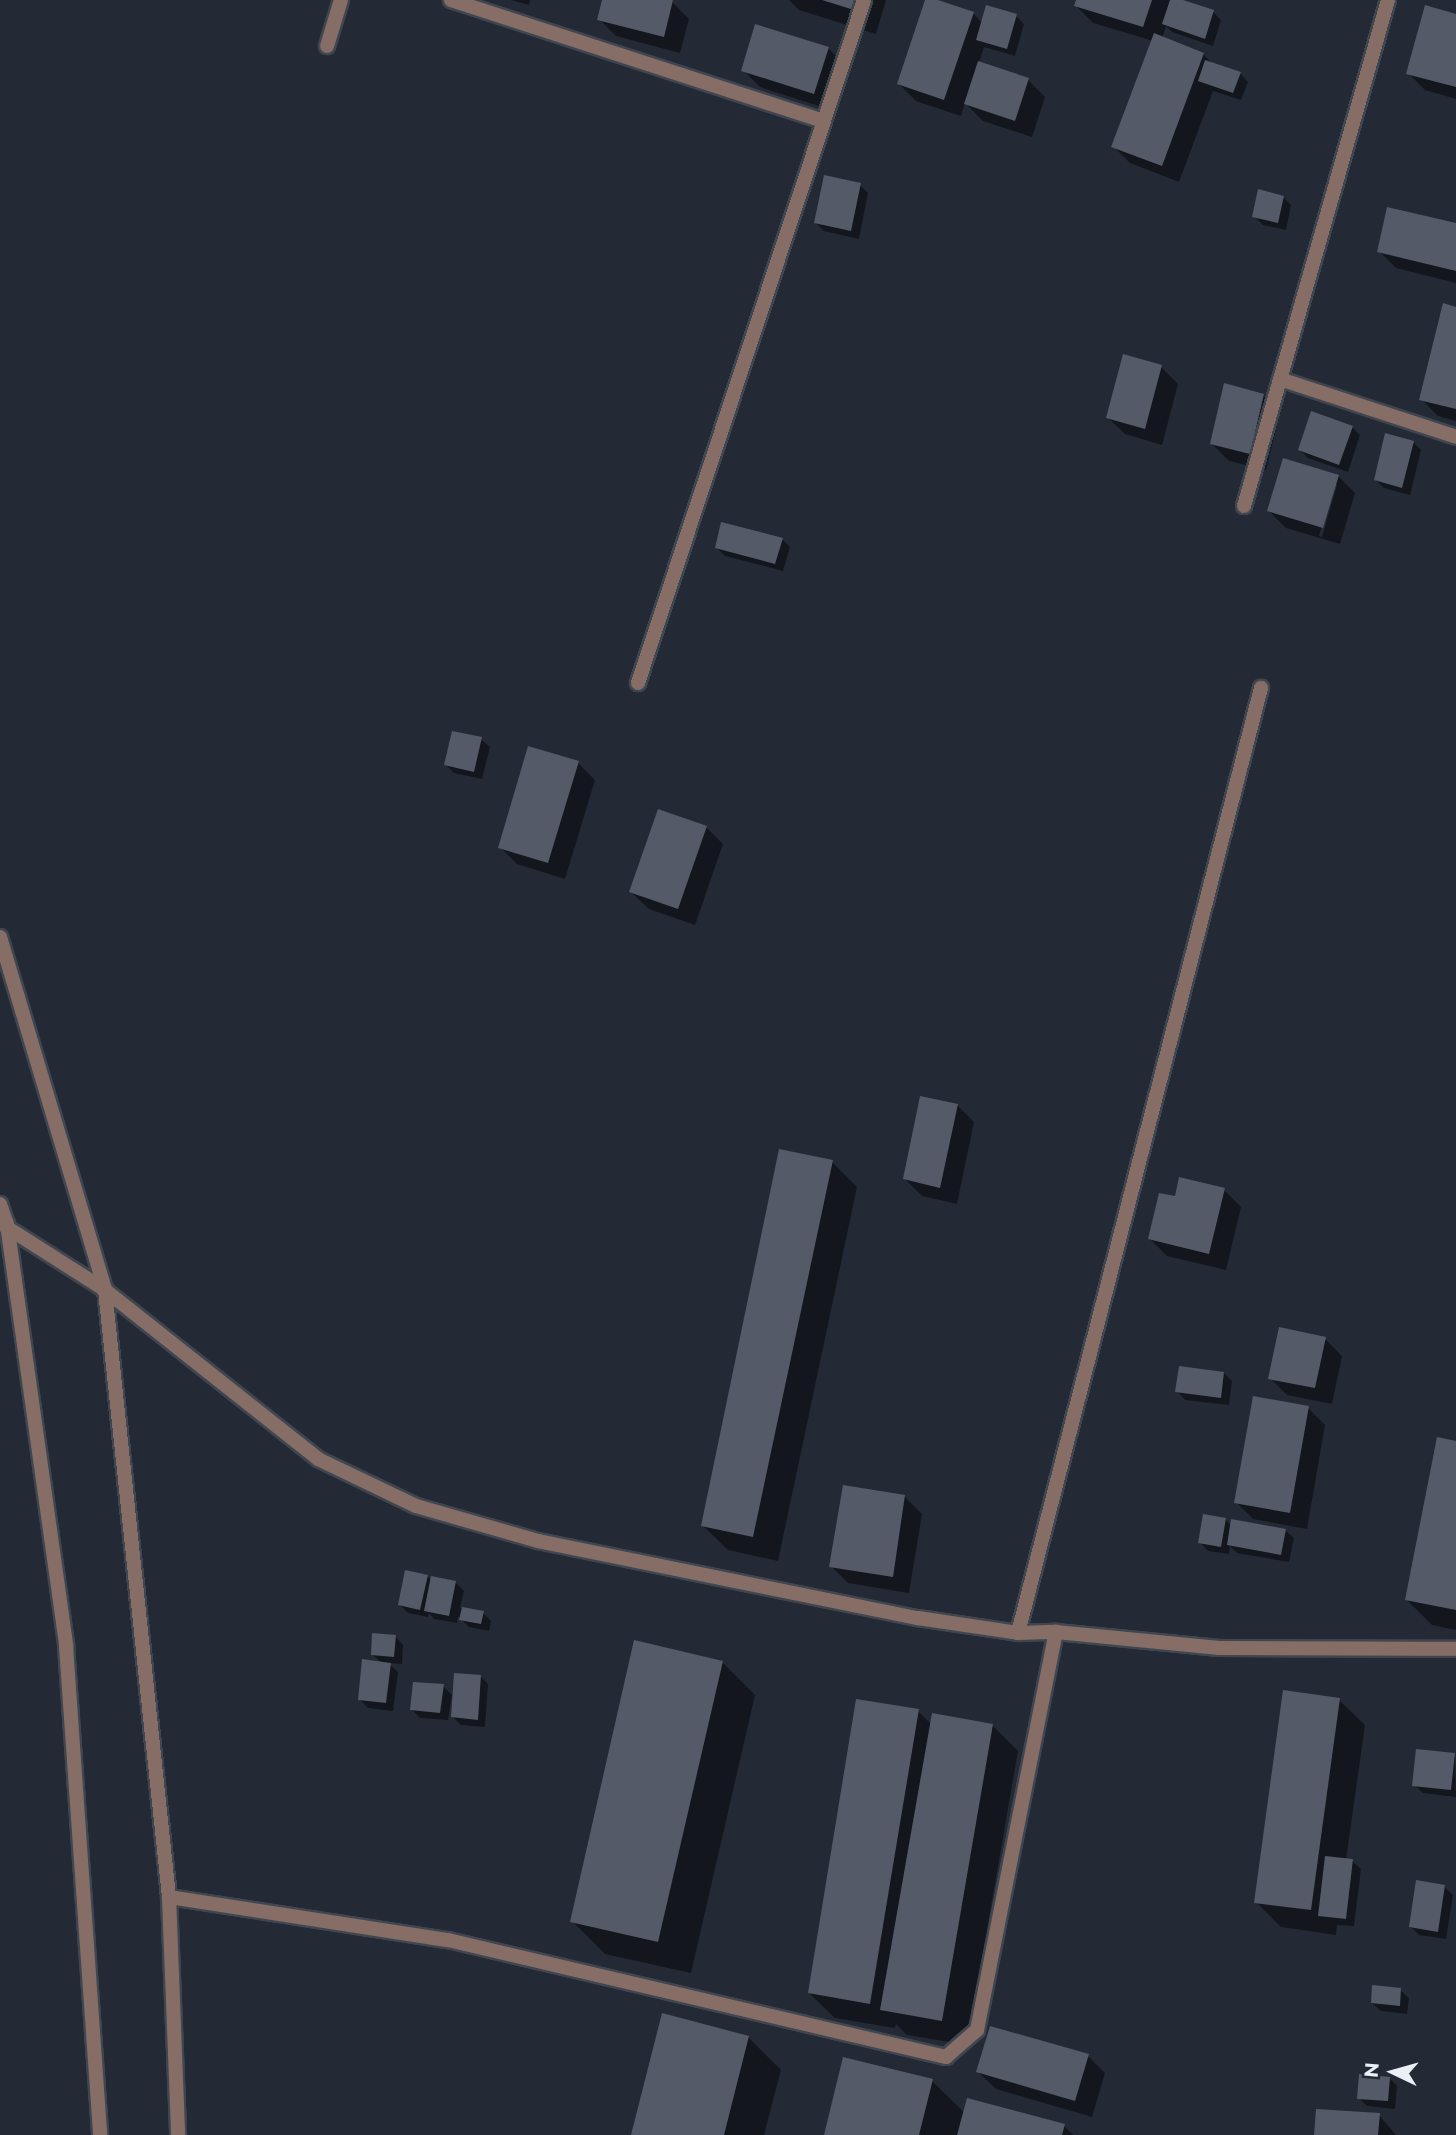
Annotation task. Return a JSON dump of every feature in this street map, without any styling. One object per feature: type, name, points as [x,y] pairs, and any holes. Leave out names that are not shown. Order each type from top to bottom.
[{"type":"street","points":[[327,46],[341,0]]},
{"type":"street","points":[[451,0],[824,121]]},
{"type":"street","points":[[638,683],[864,0]]},
{"type":"street","points":[[1244,506],[1388,0]]},
{"type":"street","points":[[1280,379],[1456,437]]},
{"type":"street","points":[[1018,1633],[1261,688]]},
{"type":"street","points":[[0,937],[105,1290],[169,1897],[178,2135]]},
{"type":"street","points":[[0,1204],[66,1646],[100,2135]]},
{"type":"street","points":[[4,1224],[105,1290],[318,1459],[416,1506],[538,1541],[918,1618],[1018,1633],[1056,1632],[1219,1648],[1456,1649]]},
{"type":"street","points":[[169,1897],[449,1940],[946,2057],[977,2030],[1056,1632]]},
{"type":"building","points":[[602,0],[673,0],[664,37],[597,20]]},
{"type":"building","points":[[822,0],[854,0],[851,9]]},
{"type":"building","points":[[925,0],[938,0],[974,12],[944,100],[897,84]]},
{"type":"building","points":[[1076,0],[1152,0],[1143,27],[1074,6]]},
{"type":"building","points":[[1170,0],[1183,0],[1214,10],[1205,39],[1162,24]]},
{"type":"building","points":[[986,5],[1017,14],[1007,49],[976,40]]},
{"type":"building","points":[[1425,5],[1456,14],[1456,87],[1406,74]]},
{"type":"building","points":[[755,24],[829,47],[814,94],[741,71]]},
{"type":"building","points":[[1154,33],[1204,53],[1162,166],[1111,147]]},
{"type":"building","points":[[1205,60],[1241,72],[1233,93],[1198,81]]},
{"type":"building","points":[[978,61],[1029,78],[1015,121],[964,104]]},
{"type":"building","points":[[824,175],[861,183],[851,231],[814,223]]},
{"type":"building","points":[[1258,189],[1284,196],[1278,223],[1252,217]]},
{"type":"building","points":[[1387,207],[1456,223],[1456,271],[1377,252]]},
{"type":"building","points":[[1443,303],[1456,307],[1456,409],[1419,400]]},
{"type":"building","points":[[1123,354],[1162,365],[1145,429],[1106,418]]},
{"type":"building","points":[[1224,383],[1264,394],[1250,454],[1210,444]]},
{"type":"building","points":[[1311,411],[1353,426],[1339,465],[1298,450]]},
{"type":"building","points":[[1385,433],[1414,441],[1402,488],[1374,480]]},
{"type":"building","points":[[1283,458],[1339,475],[1323,528],[1267,511]]},
{"type":"building","points":[[721,522],[783,538],[775,564],[715,548]]},
{"type":"building","points":[[452,731],[482,737],[474,772],[444,765]]},
{"type":"building","points":[[528,746],[579,761],[548,863],[498,848]]},
{"type":"building","points":[[658,809],[707,826],[678,909],[629,892]]},
{"type":"building","points":[[920,1096],[958,1104],[940,1188],[903,1179]]},
{"type":"building","points":[[779,1149],[833,1160],[753,1537],[701,1526]]},
{"type":"building","points":[[1179,1177],[1225,1188],[1209,1254],[1148,1239],[1159,1193],[1175,1196]]},
{"type":"building","points":[[1279,1327],[1326,1337],[1315,1388],[1268,1379]]},
{"type":"building","points":[[1179,1366],[1224,1372],[1221,1398],[1175,1392]]},
{"type":"building","points":[[1253,1396],[1309,1406],[1290,1513],[1234,1503]]},
{"type":"building","points":[[1437,1437],[1456,1441],[1456,1610],[1405,1600]]},
{"type":"building","points":[[843,1485],[905,1495],[893,1577],[829,1567]]},
{"type":"building","points":[[1203,1514],[1226,1518],[1221,1547],[1198,1543]]},
{"type":"building","points":[[1231,1519],[1286,1529],[1281,1555],[1227,1545]]},
{"type":"building","points":[[405,1570],[428,1575],[420,1610],[398,1605]]},
{"type":"building","points":[[431,1576],[456,1581],[449,1616],[424,1611]]},
{"type":"building","points":[[462,1607],[484,1611],[481,1624],[459,1620]]},
{"type":"building","points":[[372,1633],[396,1635],[394,1657],[371,1655]]},
{"type":"building","points":[[634,1640],[723,1661],[658,1942],[570,1922]]},
{"type":"building","points":[[362,1659],[391,1663],[386,1703],[358,1700]]},
{"type":"building","points":[[454,1673],[481,1675],[478,1720],[451,1717]]},
{"type":"building","points":[[413,1682],[444,1684],[440,1713],[410,1710]]},
{"type":"building","points":[[1283,1690],[1340,1698],[1311,1910],[1254,1903]]},
{"type":"building","points":[[856,1699],[919,1709],[870,2004],[808,1993]]},
{"type":"building","points":[[932,1713],[993,1724],[942,2021],[880,2010]]},
{"type":"building","points":[[1416,1749],[1455,1753],[1451,1790],[1412,1786]]},
{"type":"building","points":[[1325,1856],[1353,1859],[1346,1919],[1318,1916]]},
{"type":"building","points":[[1416,1880],[1445,1885],[1438,1932],[1409,1927]]},
{"type":"building","points":[[1372,1985],[1401,1988],[1400,2006],[1371,2003]]},
{"type":"building","points":[[662,2013],[749,2036],[724,2135],[631,2135]]},
{"type":"building","points":[[990,2026],[1089,2054],[1075,2101],[976,2072]]},
{"type":"building","points":[[843,2057],[933,2079],[919,2135],[824,2135]]},
{"type":"building","points":[[1359,2074],[1390,2077],[1388,2101],[1357,2099]]},
{"type":"building","points":[[967,2098],[1065,2124],[1062,2135],[957,2135]]},
{"type":"building","points":[[1316,2109],[1380,2113],[1378,2135],[1314,2135]]}]
